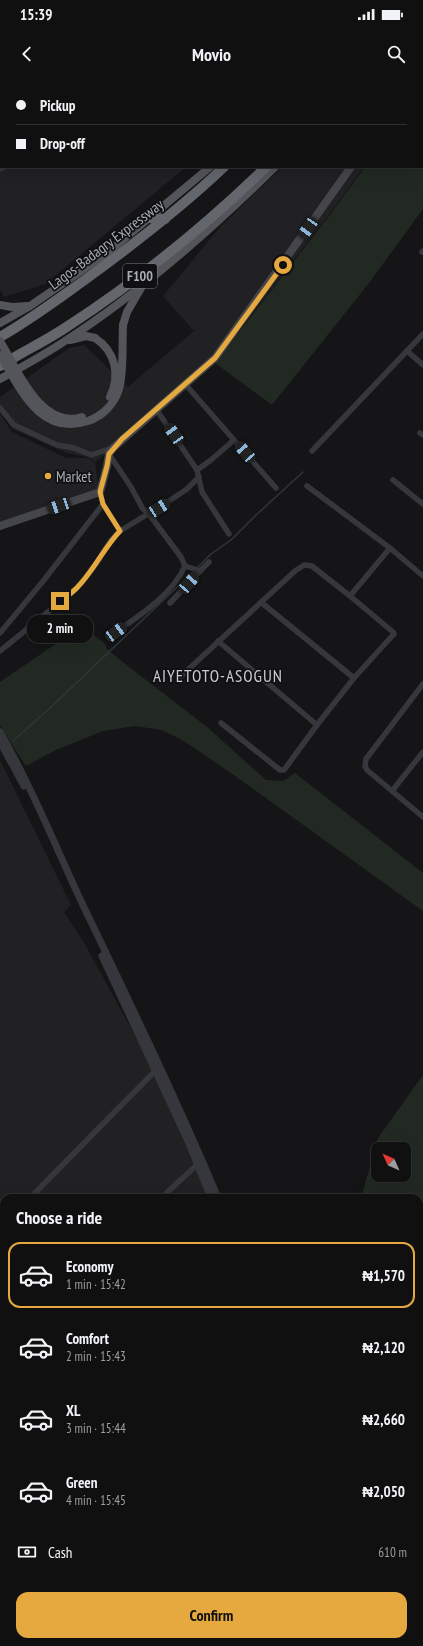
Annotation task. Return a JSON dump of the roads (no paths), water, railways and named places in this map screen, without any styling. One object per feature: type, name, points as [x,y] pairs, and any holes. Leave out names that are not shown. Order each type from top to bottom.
[{"type":"highway","name":"Lagos-Badagry Expressway","points":[[0,337],[20,326],[131,246],[165,219],[223,168]]},
{"type":"highway","name":"F100","points":[[0,366],[67,327],[151,267],[211,218],[265,168]]},
{"type":"highway","points":[[150,218],[165,219]]},
{"type":"main road","name":"Lagos-Badagry Expressway","points":[[0,324],[30,306],[106,254],[209,168]]},
{"type":"main road","points":[[0,379],[66,341],[145,284],[240,202],[274,168]]},
{"type":"main road","points":[[0,526],[100,492],[111,451],[156,409],[186,385],[215,358],[350,168]]},
{"type":"main road","points":[[0,355],[24,394],[35,409],[42,415],[55,422],[73,425],[81,424],[100,416],[111,404],[118,393],[121,379],[123,325],[129,307],[145,284]]},
{"type":"main road","points":[[0,305],[12,307],[30,306]]},
{"type":"main road","points":[[0,341],[40,405],[51,414],[73,419],[90,415],[108,399],[114,386],[116,371],[112,356],[104,345],[95,338],[86,336],[66,341]]},
{"type":"street","points":[[312,451],[423,334]]},
{"type":"street","points":[[407,351],[423,365]]},
{"type":"street","points":[[186,385],[276,488]]},
{"type":"street","points":[[0,408],[14,425],[57,445],[74,448],[91,455],[111,451],[141,506],[149,514],[188,567],[198,571]]},
{"type":"street","points":[[156,409],[197,470],[202,492],[229,534]]},
{"type":"street","points":[[197,470],[212,460],[234,440]]},
{"type":"street","points":[[0,651],[76,589],[96,564],[111,540],[120,531],[187,489],[199,477]]},
{"type":"street","points":[[393,480],[423,504]]},
{"type":"street","points":[[307,486],[390,548],[423,576]]},
{"type":"street","points":[[100,492],[103,504],[120,531]]},
{"type":"street","points":[[0,632],[44,580],[103,504]]},
{"type":"street","points":[[350,596],[390,548]]},
{"type":"street","points":[[170,603],[198,571],[209,562]]},
{"type":"street","points":[[180,677],[295,571],[304,565],[312,566],[394,634],[354,678],[317,725],[287,768],[280,770],[221,723]]},
{"type":"street","points":[[116,632],[158,600],[188,567]]},
{"type":"street","points":[[262,603],[354,678]]},
{"type":"street","points":[[218,641],[317,725]]},
{"type":"street","points":[[423,684],[366,759],[365,766],[367,770],[392,792],[423,817]]},
{"type":"street","points":[[0,732],[23,773],[200,1162],[216,1194]]},
{"type":"street","points":[[0,742],[39,818],[154,1071],[188,1141],[200,1162],[210,1194]]},
{"type":"street","points":[[392,792],[423,752]]},
{"type":"street","points":[[34,1194],[154,1071]]},
{"type":"street","points":[[165,1194],[200,1162]]},
{"type":"waterway","points":[[197,568],[211,554],[231,540],[303,472]]},
{"type":"waterway","points":[[13,741],[50,708],[194,571]]},
{"type":"place","name":"Market","points":[[48,476]]},
{"type":"district","name":"AIYETOTO-ASOGUN","points":[[218,676]]}]
